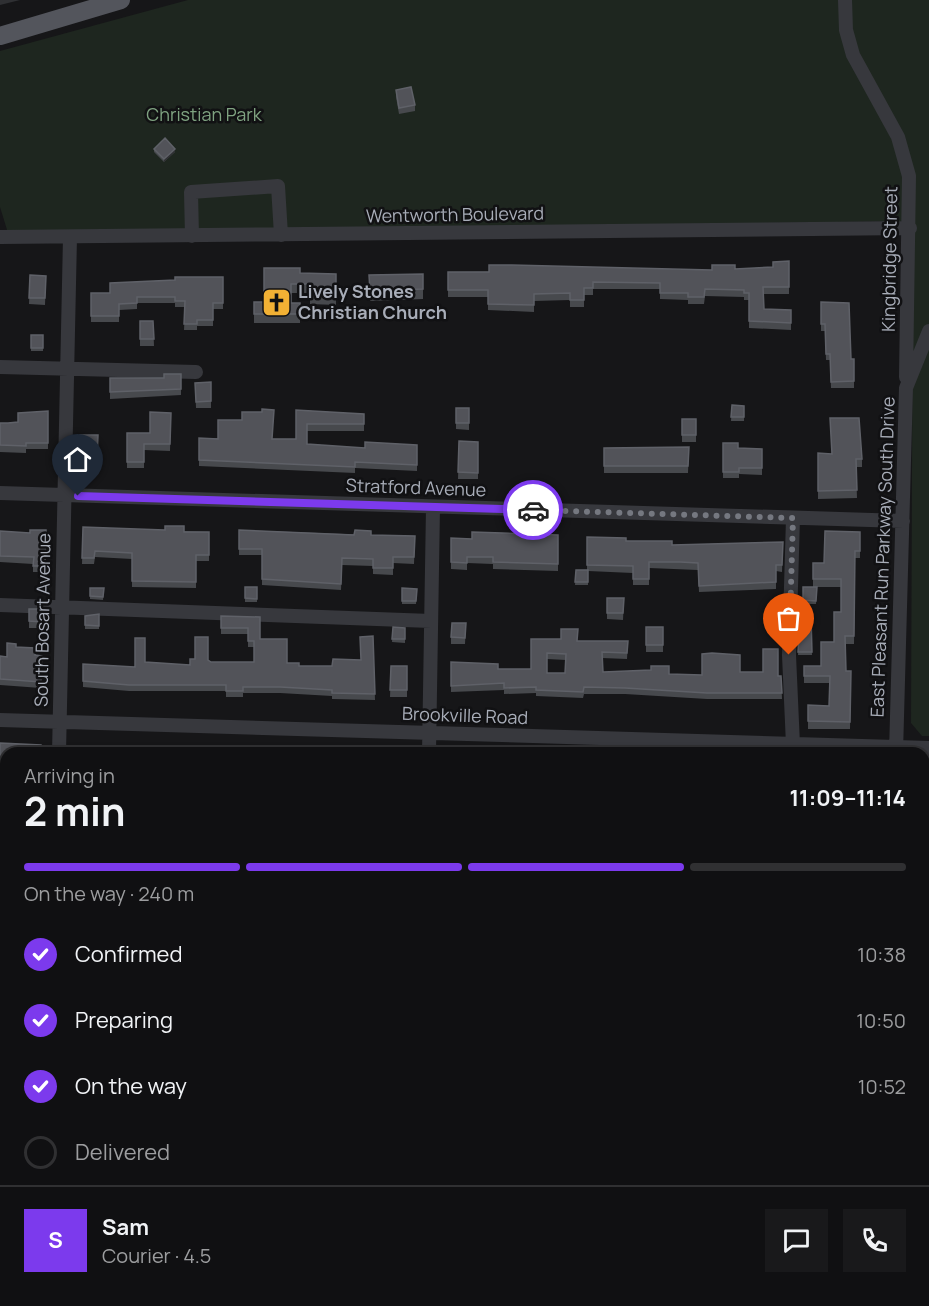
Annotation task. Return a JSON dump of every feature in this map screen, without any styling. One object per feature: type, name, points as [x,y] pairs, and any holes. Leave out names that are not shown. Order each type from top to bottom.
[{"type":"main road","points":[[0,36],[121,0]]},
{"type":"street","name":"Kingbridge Street","points":[[845,0],[846,30],[853,55],[898,137],[908,165],[910,228],[906,388]]},
{"type":"street","points":[[192,236],[190,192],[278,186],[281,235]]},
{"type":"street","name":"Wentworth Boulevard","points":[[0,237],[910,228]]},
{"type":"street","name":"South Bosart Avenue","points":[[58,747],[70,237]]},
{"type":"street","name":"East Pleasant Run Parkway South Drive","points":[[896,747],[906,388],[929,331]]},
{"type":"street","points":[[0,367],[196,372]]},
{"type":"street","name":"Stratford Avenue","points":[[0,493],[903,521]]},
{"type":"street","points":[[429,747],[433,507]]},
{"type":"street","points":[[793,518],[789,655],[793,745]]},
{"type":"street","points":[[0,605],[431,621]]},
{"type":"street","name":"Brookville Road","points":[[0,720],[827,747]]},
{"type":"green space","name":"Christian Park","points":[[188,0],[929,0],[929,736],[922,736],[911,723],[913,221],[8,233],[0,207],[0,51]]},
{"type":"building","points":[[411,87],[415,105],[399,108],[396,90]]},
{"type":"building","points":[[165,138],[175,149],[164,159],[154,149]]},
{"type":"building","points":[[789,261],[789,287],[763,287],[764,309],[791,310],[791,323],[749,321],[749,293],[744,293],[744,290],[705,289],[704,297],[688,297],[688,293],[660,293],[660,283],[593,282],[593,288],[584,288],[584,300],[570,300],[570,293],[534,294],[534,305],[488,304],[488,290],[448,290],[448,272],[489,272],[489,265],[712,270],[712,265],[735,265],[735,269],[773,267],[773,262]]},
{"type":"building","points":[[264,268],[300,268],[300,273],[336,274],[336,296],[310,295],[310,284],[291,284],[291,303],[300,303],[300,314],[254,314],[254,302],[264,302]]},
{"type":"building","points":[[423,274],[423,289],[370,291],[369,275]]},
{"type":"building","points":[[30,275],[46,276],[45,298],[29,298]]},
{"type":"building","points":[[175,277],[223,277],[223,303],[213,303],[213,320],[197,320],[197,324],[184,324],[185,301],[175,301],[175,297],[137,297],[137,303],[119,304],[119,316],[91,316],[91,293],[110,293],[110,283],[175,280]]},
{"type":"building","points":[[821,302],[849,303],[854,381],[831,382],[830,354],[826,354],[825,324],[821,324]]},
{"type":"building","points":[[140,321],[153,321],[154,339],[140,339]]},
{"type":"building","points":[[31,335],[43,335],[43,348],[31,348]]},
{"type":"building","points":[[164,374],[181,374],[181,389],[110,392],[110,378],[164,378]]},
{"type":"building","points":[[211,382],[211,401],[196,402],[195,383]]},
{"type":"building","points":[[732,405],[744,406],[744,417],[731,417]]},
{"type":"building","points":[[456,408],[469,408],[469,423],[456,423]]},
{"type":"building","points":[[262,409],[274,410],[272,439],[296,439],[296,410],[364,414],[364,424],[307,424],[307,444],[365,448],[365,442],[417,445],[417,465],[355,462],[355,467],[199,460],[199,438],[218,439],[218,420],[242,420],[242,412],[262,412]]},
{"type":"building","points":[[48,411],[48,443],[26,443],[26,446],[0,445],[0,423],[18,422],[18,413]]},
{"type":"building","points":[[150,412],[171,413],[170,444],[144,444],[144,462],[127,462],[127,433],[150,433]]},
{"type":"building","points":[[830,418],[859,418],[862,459],[856,459],[857,490],[818,491],[818,453],[832,454]]},
{"type":"building","points":[[682,419],[696,419],[696,435],[682,435]]},
{"type":"building","points":[[80,435],[98,435],[97,459],[80,459]]},
{"type":"building","points":[[459,441],[478,442],[478,473],[458,472]]},
{"type":"building","points":[[723,443],[738,443],[738,448],[762,449],[762,468],[739,468],[739,472],[723,472]]},
{"type":"building","points":[[689,447],[688,466],[604,466],[604,448]]},
{"type":"building","points":[[165,526],[184,526],[184,532],[209,532],[209,555],[196,555],[196,582],[132,581],[132,553],[95,551],[94,558],[82,558],[83,527],[165,530]]},
{"type":"building","points":[[30,530],[46,530],[45,566],[33,566],[34,557],[0,556],[0,531],[30,533]]},
{"type":"building","points":[[239,530],[354,535],[355,530],[371,531],[371,535],[415,536],[414,557],[393,557],[393,568],[373,568],[373,559],[342,558],[341,584],[262,579],[262,549],[239,549]]},
{"type":"building","points":[[825,531],[860,532],[860,551],[855,551],[854,636],[845,636],[846,671],[851,671],[850,722],[808,721],[808,705],[829,706],[830,676],[804,676],[804,666],[821,666],[821,642],[834,642],[834,612],[841,612],[841,579],[813,579],[813,563],[824,563]]},
{"type":"building","points":[[472,532],[558,535],[558,564],[493,562],[493,557],[467,557],[467,563],[451,562],[451,538],[472,539]]},
{"type":"building","points":[[587,537],[626,538],[626,541],[672,541],[672,545],[783,542],[782,565],[776,565],[776,582],[699,586],[698,563],[680,562],[649,562],[649,579],[633,579],[633,566],[587,565]]},
{"type":"building","points":[[576,570],[588,570],[588,582],[575,582]]},
{"type":"building","points":[[245,587],[257,587],[257,599],[245,598]]},
{"type":"building","points":[[803,587],[817,587],[816,601],[803,600]]},
{"type":"building","points":[[90,588],[104,588],[103,597],[90,596]]},
{"type":"building","points":[[402,588],[417,589],[416,601],[402,601]]},
{"type":"building","points":[[607,598],[624,598],[623,613],[607,613]]},
{"type":"building","points":[[29,609],[42,609],[42,622],[29,621]]},
{"type":"building","points":[[99,614],[99,626],[85,625],[85,616]]},
{"type":"building","points":[[221,616],[260,617],[260,639],[287,639],[287,663],[299,663],[299,666],[332,666],[333,659],[361,660],[360,637],[373,636],[375,694],[332,693],[332,690],[280,687],[243,687],[243,691],[226,691],[226,685],[129,685],[83,681],[83,664],[135,667],[135,638],[145,638],[145,662],[190,665],[190,659],[195,659],[195,637],[208,637],[208,660],[211,662],[254,662],[254,641],[248,641],[248,628],[221,628]]},
{"type":"building","points":[[800,617],[811,617],[812,652],[798,652]]},
{"type":"building","points":[[452,623],[466,623],[465,638],[451,637]]},
{"type":"building","points":[[393,627],[405,628],[405,639],[392,639]]},
{"type":"building","points":[[646,627],[663,627],[663,645],[646,645]]},
{"type":"building","points":[[561,629],[578,629],[577,641],[628,641],[627,653],[602,652],[603,672],[651,670],[651,666],[669,666],[669,674],[702,675],[702,654],[712,653],[740,655],[740,672],[763,672],[763,649],[778,649],[778,676],[781,676],[782,693],[707,693],[584,687],[583,692],[536,690],[536,687],[504,688],[504,683],[451,686],[451,662],[498,664],[498,669],[531,669],[531,639],[561,639]],"holes":[[[547,653],[566,654],[565,673],[547,673]]]},
{"type":"building","points":[[7,643],[16,644],[16,647],[35,648],[35,655],[42,656],[41,682],[0,679],[0,656],[7,657]]},
{"type":"building","points":[[391,666],[407,666],[407,690],[390,690]]},
{"type":"building","points":[[0,743],[41,745],[41,747],[0,747]]},
{"type":"way so far","points":[[533,510],[793,518],[789,655]]},
{"type":"place","name":"Lively Stones Christian Church","points":[[277,302]]},
{"type":"route","points":[[78,496],[533,510]]}]
